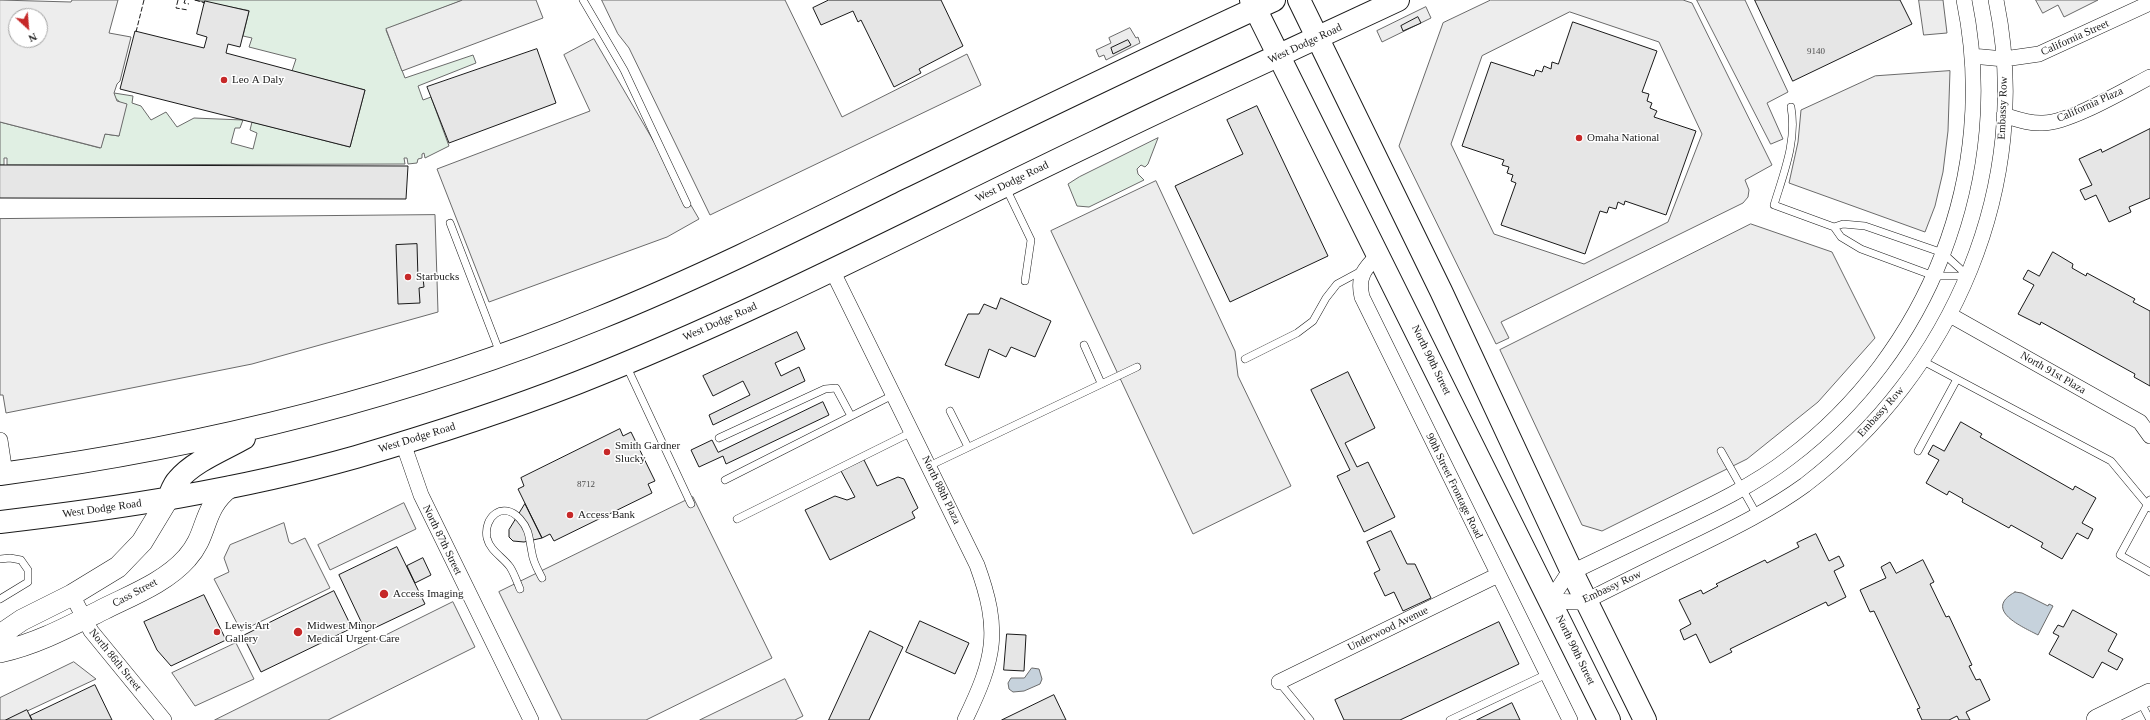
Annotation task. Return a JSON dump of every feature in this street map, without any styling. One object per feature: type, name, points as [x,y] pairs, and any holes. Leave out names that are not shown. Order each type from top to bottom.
[{"type":"main road","points":[[1299,0],[1444,298],[1572,572],[1645,720]]},
{"type":"main road","name":"West Dodge Road","points":[[0,522],[168,499],[230,487],[325,465],[403,443],[533,399],[625,363],[832,270],[1096,141],[1398,0]]},
{"type":"main road","points":[[2,474],[123,456],[266,426],[402,389],[501,355],[595,320],[700,276],[1260,3]]},
{"type":"main road","name":"North 90th Street","points":[[1260,3],[1279,56],[1379,254],[1609,720]]},
{"type":"main road","points":[[0,635],[22,620],[72,595],[112,572],[135,552],[168,499],[177,480],[182,475],[199,463],[266,426]]},
{"type":"main road","name":"Cass Street","points":[[0,652],[30,644],[84,619],[153,584],[182,563],[196,546],[213,503],[230,487]]},
{"type":"main road","points":[[2097,720],[2145,697]]},
{"type":"street","points":[[1550,601],[1565,578],[1572,572],[1703,509],[1741,489],[1788,459],[1821,432],[1845,409],[1868,384],[1906,332],[1922,304],[1943,254],[1958,210],[1969,151],[1974,90],[1972,56],[1964,0]]},
{"type":"street","name":"Embassy Row","points":[[1550,601],[1586,601],[1757,516],[1805,485],[1838,458],[1889,406],[1923,361],[1950,315],[1968,276],[1984,231],[1996,182],[2004,115],[2004,59],[1996,0]]},
{"type":"street","name":"California Street","points":[[1972,56],[2004,59],[2021,58],[2047,52],[2150,3]]},
{"type":"street","name":"California Plaza","points":[[2004,115],[2029,122],[2044,123],[2056,121],[2083,110],[2150,77]]},
{"type":"street","points":[[1363,270],[1379,254]]},
{"type":"street","name":"North 88th Plaza","points":[[832,270],[977,565],[985,587],[992,624],[989,665],[965,720]]},
{"type":"street","name":"90th Street Frontage Road","points":[[1363,270],[1360,279],[1362,297],[1570,720]]},
{"type":"street","name":"North 91st Plaza","points":[[1950,315],[2140,422],[2150,436]]},
{"type":"street","points":[[0,440],[2,474]]},
{"type":"street","name":"North 87th Street","points":[[403,443],[429,514],[530,720]]},
{"type":"street","name":"Underwood Avenue","points":[[1279,682],[1498,576]]},
{"type":"street","name":"North 86th Street","points":[[72,595],[84,619],[98,641],[164,720]]},
{"type":"lane","points":[[583,0],[624,70],[687,204]]},
{"type":"lane","points":[[1791,106],[1794,134],[1791,150],[1774,205],[1834,227],[1841,237],[1861,249],[1934,276],[1968,276]]},
{"type":"lane","points":[[1005,186],[1031,240],[1025,281]]},
{"type":"lane","points":[[450,223],[501,355]]},
{"type":"lane","points":[[1834,227],[1843,224],[1865,226],[1943,254],[1968,276]]},
{"type":"lane","points":[[1245,359],[1297,333],[1313,321],[1326,298],[1337,284],[1363,270]]},
{"type":"lane","points":[[1084,345],[1101,382]]},
{"type":"lane","points":[[1923,361],[2111,461],[2149,505],[2120,555],[2150,572]]},
{"type":"lane","points":[[625,363],[637,392],[691,504]]},
{"type":"lane","points":[[929,466],[1101,382],[1137,367]]},
{"type":"lane","points":[[1918,451],[1957,379]]},
{"type":"lane","points":[[719,438],[824,389],[836,388],[851,416]]},
{"type":"lane","points":[[725,480],[893,394]]},
{"type":"lane","points":[[950,411],[968,447]]},
{"type":"lane","points":[[737,519],[912,432]]},
{"type":"lane","points":[[1721,451],[1757,516]]},
{"type":"lane","points":[[520,589],[510,567],[496,553],[487,539],[490,521],[494,515],[501,511],[507,510],[512,512],[524,525],[531,540],[534,561],[542,578]]},
{"type":"lane","points":[[0,559],[10,558],[21,560],[28,570],[28,582],[18,590],[0,599]]},
{"type":"lane","points":[[1450,720],[1547,674]]},
{"type":"lane","points":[[1279,682],[1310,720]]},
{"type":"lane","points":[[2145,697],[2150,720]]},
{"type":"green space","points":[[195,0],[463,0],[386,30],[405,78],[473,55],[476,63],[418,86],[423,100],[431,97],[449,146],[425,158],[424,153],[422,154],[422,158],[418,159],[417,163],[408,164],[407,158],[404,158],[405,164],[7,165],[7,158],[4,158],[4,165],[0,165],[0,122],[100,148],[105,134],[119,136],[120,102],[115,98],[114,93],[133,96],[132,103],[141,106],[151,120],[166,112],[177,127],[194,118],[243,120],[240,128],[235,128],[231,143],[253,149],[257,133],[250,130],[252,122],[350,147],[365,90],[292,71],[296,59],[249,47],[252,38],[243,36],[249,11]]},
{"type":"green space","points":[[1158,138],[1148,164],[1145,167],[1141,165],[1137,169],[1138,174],[1144,180],[1089,207],[1077,206],[1068,184],[1079,177]]},
{"type":"shaded area","points":[[0,0],[71,2],[72,0],[118,0],[109,33],[131,37],[120,81],[117,84],[114,93],[117,101],[127,104],[119,136],[105,134],[101,148],[0,122]]},
{"type":"shaded area","points":[[463,0],[536,0],[543,18],[402,71],[386,29]]},
{"type":"shaded area","points":[[602,0],[785,0],[842,117],[967,54],[981,85],[710,215],[629,48],[618,34]]},
{"type":"shaded area","points":[[1491,0],[1683,0],[1692,3],[1772,165],[1745,180],[1749,190],[1748,197],[1743,203],[1501,322],[1509,338],[1496,344],[1399,146],[1443,23]],"holes":[[[1570,12],[1659,42],[1702,134],[1668,222],[1584,264],[1494,234],[1451,144],[1482,56]]]},
{"type":"shaded area","points":[[1697,0],[1745,0],[1788,92],[1767,103],[1783,139],[1771,144]]},
{"type":"shaded area","points":[[1919,0],[1943,0],[1947,33],[1924,35]]},
{"type":"shaded area","points":[[2036,0],[2098,0],[2064,17],[2058,5],[2043,13]]},
{"type":"shaded area","points":[[1426,7],[1431,18],[1382,42],[1377,31]]},
{"type":"shaded area","points":[[1130,28],[1136,38],[1138,37],[1140,43],[1106,60],[1104,55],[1099,57],[1096,50],[1111,43],[1109,38]]},
{"type":"shaded area","points":[[594,39],[699,219],[667,237],[489,302],[437,169],[590,111],[564,55]]},
{"type":"shaded area","points":[[1950,71],[1948,131],[1943,172],[1935,206],[1925,232],[1789,183],[1798,142],[1801,110],[1875,76]]},
{"type":"shaded area","points":[[1156,181],[1235,351],[1238,376],[1291,486],[1193,534],[1051,231]]},
{"type":"shaded area","points":[[435,215],[438,312],[252,364],[6,413],[3,395],[0,395],[0,219]]},
{"type":"shaded area","points":[[1751,224],[1832,252],[1875,338],[1818,402],[1747,459],[1602,531],[1582,525],[1500,350]]},
{"type":"shaded area","points":[[693,497],[772,658],[646,720],[562,720],[499,592]]},
{"type":"shaded area","points":[[404,503],[416,529],[330,570],[318,545]]},
{"type":"shaded area","points":[[284,523],[289,542],[292,544],[305,538],[330,588],[241,631],[214,579],[229,572],[224,558],[230,545]]},
{"type":"shaded area","points":[[2015,592],[2022,593],[2048,606],[2049,604],[2053,606],[2038,635],[2015,623],[2004,611],[2003,605],[2006,599]]},
{"type":"shaded area","points":[[453,602],[475,647],[328,720],[215,720]]},
{"type":"shaded area","points":[[236,643],[254,679],[195,706],[172,673]]},
{"type":"shaded area","points":[[74,662],[96,679],[8,720],[0,720],[0,698]]},
{"type":"shaded area","points":[[1032,668],[1039,669],[1042,679],[1040,684],[1024,691],[1013,692],[1009,689],[1008,683],[1011,678],[1024,678]]},
{"type":"shaded area","points":[[785,679],[803,716],[795,720],[700,720]]},
{"type":"building","points":[[829,0],[941,0],[963,46],[919,69],[921,73],[894,87],[861,20],[858,22],[853,11],[821,25],[813,8]]},
{"type":"building","points":[[1755,0],[1900,0],[1912,24],[1793,81]]},
{"type":"building","name":"Leo A Daly","points":[[205,1],[249,11],[240,47],[228,44],[226,53],[365,90],[350,147],[120,89],[135,31],[204,48],[207,37],[197,34]]},
{"type":"building","points":[[1418,17],[1421,23],[1403,31],[1401,26]]},
{"type":"building","name":"Omaha National","points":[[1573,22],[1657,51],[1642,92],[1649,94],[1647,101],[1652,103],[1650,108],[1657,111],[1654,117],[1696,131],[1666,215],[1625,201],[1624,205],[1618,202],[1616,209],[1609,207],[1607,213],[1600,211],[1585,254],[1501,225],[1516,183],[1511,181],[1513,175],[1507,173],[1509,167],[1502,165],[1504,160],[1462,146],[1491,62],[1534,76],[1536,70],[1542,72],[1544,66],[1551,69],[1552,62],[1558,64]]},
{"type":"building","points":[[1128,40],[1131,45],[1113,54],[1111,48]]},
{"type":"building","points":[[537,49],[556,103],[449,143],[427,87]]},
{"type":"building","points":[[1257,106],[1328,256],[1230,302],[1175,186],[1243,154],[1227,120]]},
{"type":"building","points":[[2150,129],[2150,198],[2129,207],[2131,212],[2109,222],[2096,195],[2085,200],[2080,190],[2092,185],[2079,159],[2101,149],[2102,152]]},
{"type":"building","points":[[0,165],[408,166],[406,199],[0,198]]},
{"type":"building","points":[[417,244],[418,279],[423,278],[424,287],[419,288],[420,303],[398,304],[396,245]]},
{"type":"building","points":[[2053,252],[2073,264],[2072,268],[2086,276],[2087,273],[2135,299],[2133,302],[2150,311],[2150,386],[2134,377],[2135,374],[2041,322],[2040,325],[2018,314],[2034,285],[2023,279],[2028,270],[2039,276]]},
{"type":"building","points":[[1001,298],[1051,321],[1035,357],[1011,347],[1006,357],[989,349],[979,378],[945,365],[968,314],[979,314],[984,304],[996,309]]},
{"type":"building","points":[[797,332],[805,349],[775,363],[781,376],[799,367],[805,381],[713,425],[709,415],[750,395],[743,381],[713,396],[703,376]]},
{"type":"building","points":[[1348,372],[1375,428],[1345,443],[1357,467],[1368,462],[1395,517],[1364,532],[1337,476],[1350,470],[1311,390]]},
{"type":"building","points":[[823,402],[829,415],[726,464],[723,456],[699,467],[691,450],[712,440],[718,452]]},
{"type":"building","points":[[1961,422],[1982,434],[1980,437],[2073,490],[2075,486],[2096,498],[2082,523],[2093,529],[2088,539],[2077,533],[2062,559],[2041,547],[2043,543],[2011,525],[2009,528],[1962,502],[1963,499],[1949,491],[1947,495],[1926,483],[1939,460],[1928,454],[1933,445],[1944,451]]},
{"type":"building","points":[[620,429],[623,436],[631,432],[655,481],[648,484],[652,493],[554,541],[550,534],[542,538],[518,489],[524,486],[521,478]]},
{"type":"building","points":[[864,460],[877,486],[898,477],[904,479],[918,508],[912,512],[915,518],[830,560],[805,510],[835,496],[847,500],[855,497],[841,471]]},
{"type":"building","points":[[525,504],[542,538],[524,542],[513,541],[509,537],[509,530]]},
{"type":"building","points":[[1391,531],[1407,564],[1415,564],[1431,598],[1403,611],[1394,592],[1385,596],[1374,573],[1380,570],[1367,542]]},
{"type":"building","points":[[1816,534],[1829,561],[1839,556],[1844,566],[1834,571],[1846,597],[1828,606],[1826,602],[1730,649],[1732,652],[1710,663],[1696,634],[1684,640],[1680,630],[1691,624],[1679,600],[1701,590],[1703,594],[1718,586],[1716,584],[1765,560],[1767,563],[1799,547],[1797,543]]},
{"type":"building","name":"Access Imaging","points":[[397,547],[425,604],[366,632],[339,575]]},
{"type":"building","points":[[423,558],[431,575],[415,583],[407,566]]},
{"type":"building","points":[[1923,560],[1934,582],[1930,584],[1946,617],[1949,616],[1972,665],[1969,666],[1976,680],[1980,679],[1990,700],[1966,712],[1970,720],[1959,720],[1957,716],[1949,720],[1922,720],[1917,709],[1920,708],[1874,611],[1870,612],[1860,590],[1886,578],[1881,567],[1890,562],[1896,573]]},
{"type":"building","name":"Midwest Minor Medical Urgent Care","points":[[334,591],[352,628],[261,672],[243,636]]},
{"type":"building","points":[[204,595],[226,640],[171,666],[157,650],[144,622]]},
{"type":"building","points":[[2073,610],[2117,634],[2108,651],[2123,659],[2117,670],[2102,662],[2093,678],[2049,654],[2059,636],[2053,633],[2058,625],[2063,627]]},
{"type":"building","points":[[920,621],[969,643],[955,674],[906,652]]},
{"type":"building","points":[[1499,622],[1519,664],[1400,720],[1344,720],[1335,700]]},
{"type":"building","points":[[870,631],[903,647],[869,720],[829,720]]},
{"type":"building","points":[[1007,634],[1026,635],[1024,671],[1004,670]]},
{"type":"building","points":[[95,685],[112,720],[32,720],[30,716]]},
{"type":"building","points":[[1054,695],[1066,720],[1002,720]]},
{"type":"building","points":[[1512,703],[1520,720],[1477,720]]},
{"type":"building","points":[[27,710],[32,720],[6,720]]},
{"type":"fence","points":[[136,32],[144,0]]},
{"type":"fence","points":[[178,0],[176,8],[188,10]]},
{"type":"fence","points":[[185,0],[184,3],[189,4]]},
{"type":"fence","points":[[195,0],[205,3]]},
{"type":"place","name":"Leo A Daly","points":[[224,80]]},
{"type":"place","name":"Omaha National","points":[[1579,138]]},
{"type":"place","name":"Starbucks","points":[[408,277]]},
{"type":"place","name":"Smith Gardner Slucky","points":[[607,452]]},
{"type":"place","name":"Access Bank","points":[[570,515]]},
{"type":"place","name":"Access Imaging","points":[[384,594]]},
{"type":"place","name":"Lewis Art Gallery","points":[[217,632]]},
{"type":"place","name":"Midwest Minor Medical Urgent Care","points":[[298,632]]}]
